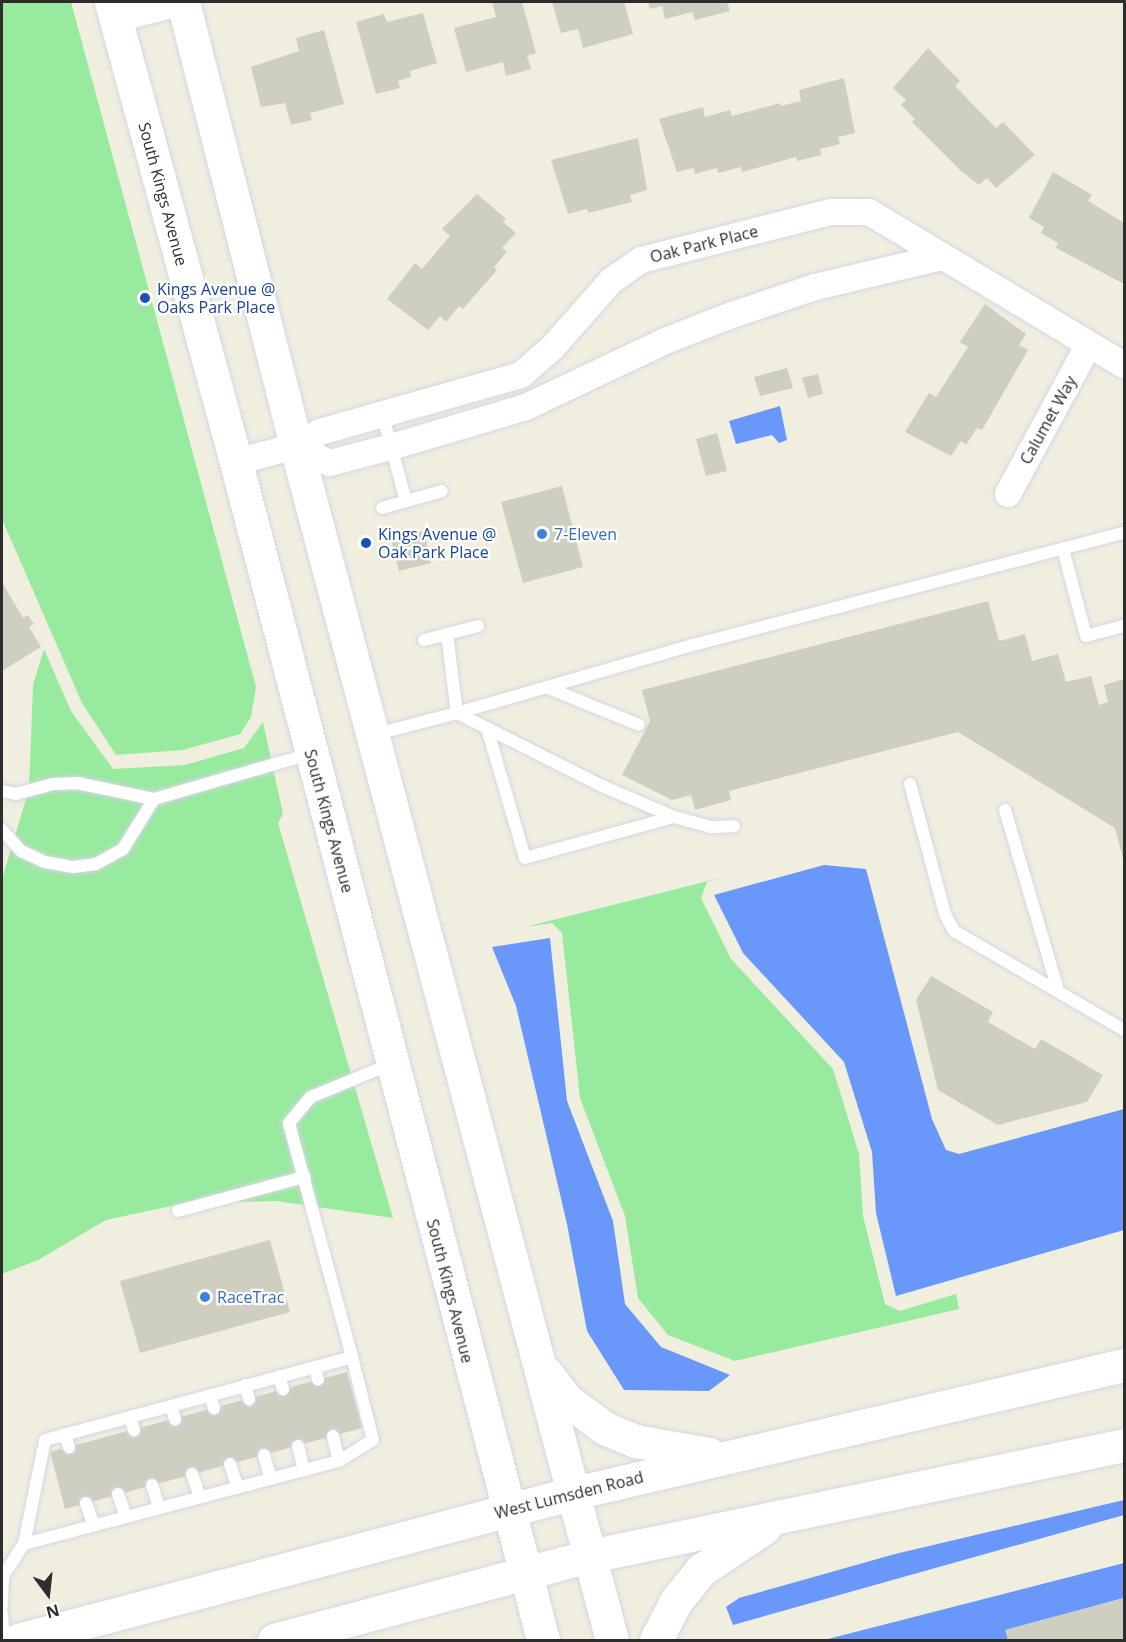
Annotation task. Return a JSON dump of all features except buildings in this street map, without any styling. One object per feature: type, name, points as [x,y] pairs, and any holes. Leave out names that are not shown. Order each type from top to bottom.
[{"type":"main road","points":[[184,2],[296,446],[612,1641]]},
{"type":"main road","name":"South Kings Avenue","points":[[113,10],[236,462],[543,1641]]},
{"type":"main road","points":[[540,1365],[568,1401],[606,1429],[635,1441],[683,1452],[732,1455]]},
{"type":"main road","name":"West Lumsden Road","points":[[18,1641],[574,1493],[1125,1365]]},
{"type":"main road","points":[[274,1641],[590,1556],[1119,1444]]},
{"type":"main road","points":[[656,1641],[676,1601],[701,1570],[729,1548],[789,1514]]},
{"type":"street","points":[[113,10],[184,2]]},
{"type":"street","name":"Oak Park Place","points":[[236,462],[296,446],[320,432],[383,417],[521,375],[552,348],[611,281],[641,260],[831,212],[869,212],[1088,346],[1125,365]]},
{"type":"street","points":[[296,446],[330,463],[391,447],[526,407],[665,341],[815,287],[942,257]]},
{"type":"street","name":"Calumet Way","points":[[1008,494],[1088,346]]},
{"type":"street","points":[[552,348],[577,383]]},
{"type":"lane","points":[[383,417],[406,501]]},
{"type":"lane","points":[[382,508],[442,491]]},
{"type":"lane","points":[[372,735],[693,645],[1125,533]]},
{"type":"lane","points":[[1063,549],[1086,636],[1125,626]]},
{"type":"lane","points":[[424,640],[478,626]]},
{"type":"lane","points":[[447,634],[457,713]]},
{"type":"lane","points":[[546,687],[639,725]]},
{"type":"lane","points":[[457,713],[674,817],[711,827],[734,826]]},
{"type":"lane","points":[[487,728],[525,858],[674,817]]},
{"type":"lane","points":[[2,791],[16,794],[53,784],[77,783],[153,799],[311,753]]},
{"type":"lane","points":[[910,784],[945,914],[954,931],[1125,1030]]},
{"type":"lane","points":[[2,830],[21,851],[45,862],[74,867],[96,864],[123,849],[153,799]]},
{"type":"lane","points":[[1005,810],[1058,990]]},
{"type":"lane","points":[[24,1544],[339,1461],[373,1440],[288,1123],[310,1097],[392,1064]]},
{"type":"lane","points":[[178,1211],[304,1177]]},
{"type":"lane","points":[[2,1605],[3,1576],[24,1544],[45,1440],[352,1357]]},
{"type":"lane","points":[[315,1367],[318,1380]]},
{"type":"lane","points":[[279,1376],[283,1389]]},
{"type":"lane","points":[[245,1385],[249,1399]]},
{"type":"lane","points":[[210,1395],[214,1408]]},
{"type":"lane","points":[[171,1406],[175,1419]]},
{"type":"lane","points":[[130,1417],[134,1430]]},
{"type":"lane","points":[[97,1426],[100,1439]]},
{"type":"lane","points":[[65,1434],[69,1447]]},
{"type":"lane","points":[[333,1436],[339,1461]]},
{"type":"lane","points":[[298,1446],[304,1470]]},
{"type":"lane","points":[[264,1455],[271,1479]]},
{"type":"lane","points":[[230,1464],[238,1488]]},
{"type":"lane","points":[[192,1474],[200,1497]]},
{"type":"lane","points":[[152,1485],[159,1508]]},
{"type":"lane","points":[[118,1494],[126,1517]]},
{"type":"lane","points":[[86,1503],[94,1526]]},
{"type":"lane","points":[[2,1613],[4,1641]]},
{"type":"green space","points":[[2,2],[71,2],[256,687],[251,717],[240,734],[183,750],[116,755],[82,703],[2,519]]},
{"type":"green space","points":[[44,649],[71,711],[113,769],[185,765],[244,748],[263,722],[283,814],[278,823],[393,1218],[276,1201],[185,1203],[106,1220],[38,1260],[2,1274],[2,879],[29,789],[33,685]]},
{"type":"green space","points":[[724,877],[707,882],[701,898],[731,959],[833,1069],[859,1154],[863,1216],[885,1304],[900,1311],[956,1294],[959,1309],[735,1361],[668,1335],[638,1298],[625,1216],[580,1098],[562,933],[552,923],[525,927]]},
{"type":"water","points":[[780,406],[787,440],[779,443],[772,435],[736,444],[729,421]]},
{"type":"water","points":[[824,865],[866,869],[932,1119],[946,1150],[959,1154],[1124,1109],[1124,1230],[896,1296],[876,1213],[872,1152],[844,1062],[743,953],[714,895]]},
{"type":"water","points":[[550,938],[567,1101],[613,1221],[625,1304],[661,1347],[730,1375],[709,1391],[624,1390],[587,1331],[567,1224],[516,1006],[492,947]]},
{"type":"water","points":[[1124,1500],[1124,1515],[733,1625],[726,1607],[739,1598],[895,1554]]},
{"type":"water","points":[[1124,1563],[1124,1598],[1006,1630],[1008,1640],[824,1640]]},
{"type":"place","name":"Kings Avenue @ Oaks Park Place","points":[[145,298]]},
{"type":"place","name":"7-Eleven","points":[[542,534]]},
{"type":"place","name":"Kings Avenue @ Oak Park Place","points":[[366,543]]},
{"type":"place","name":"RaceTrac","points":[[205,1297]]}]
